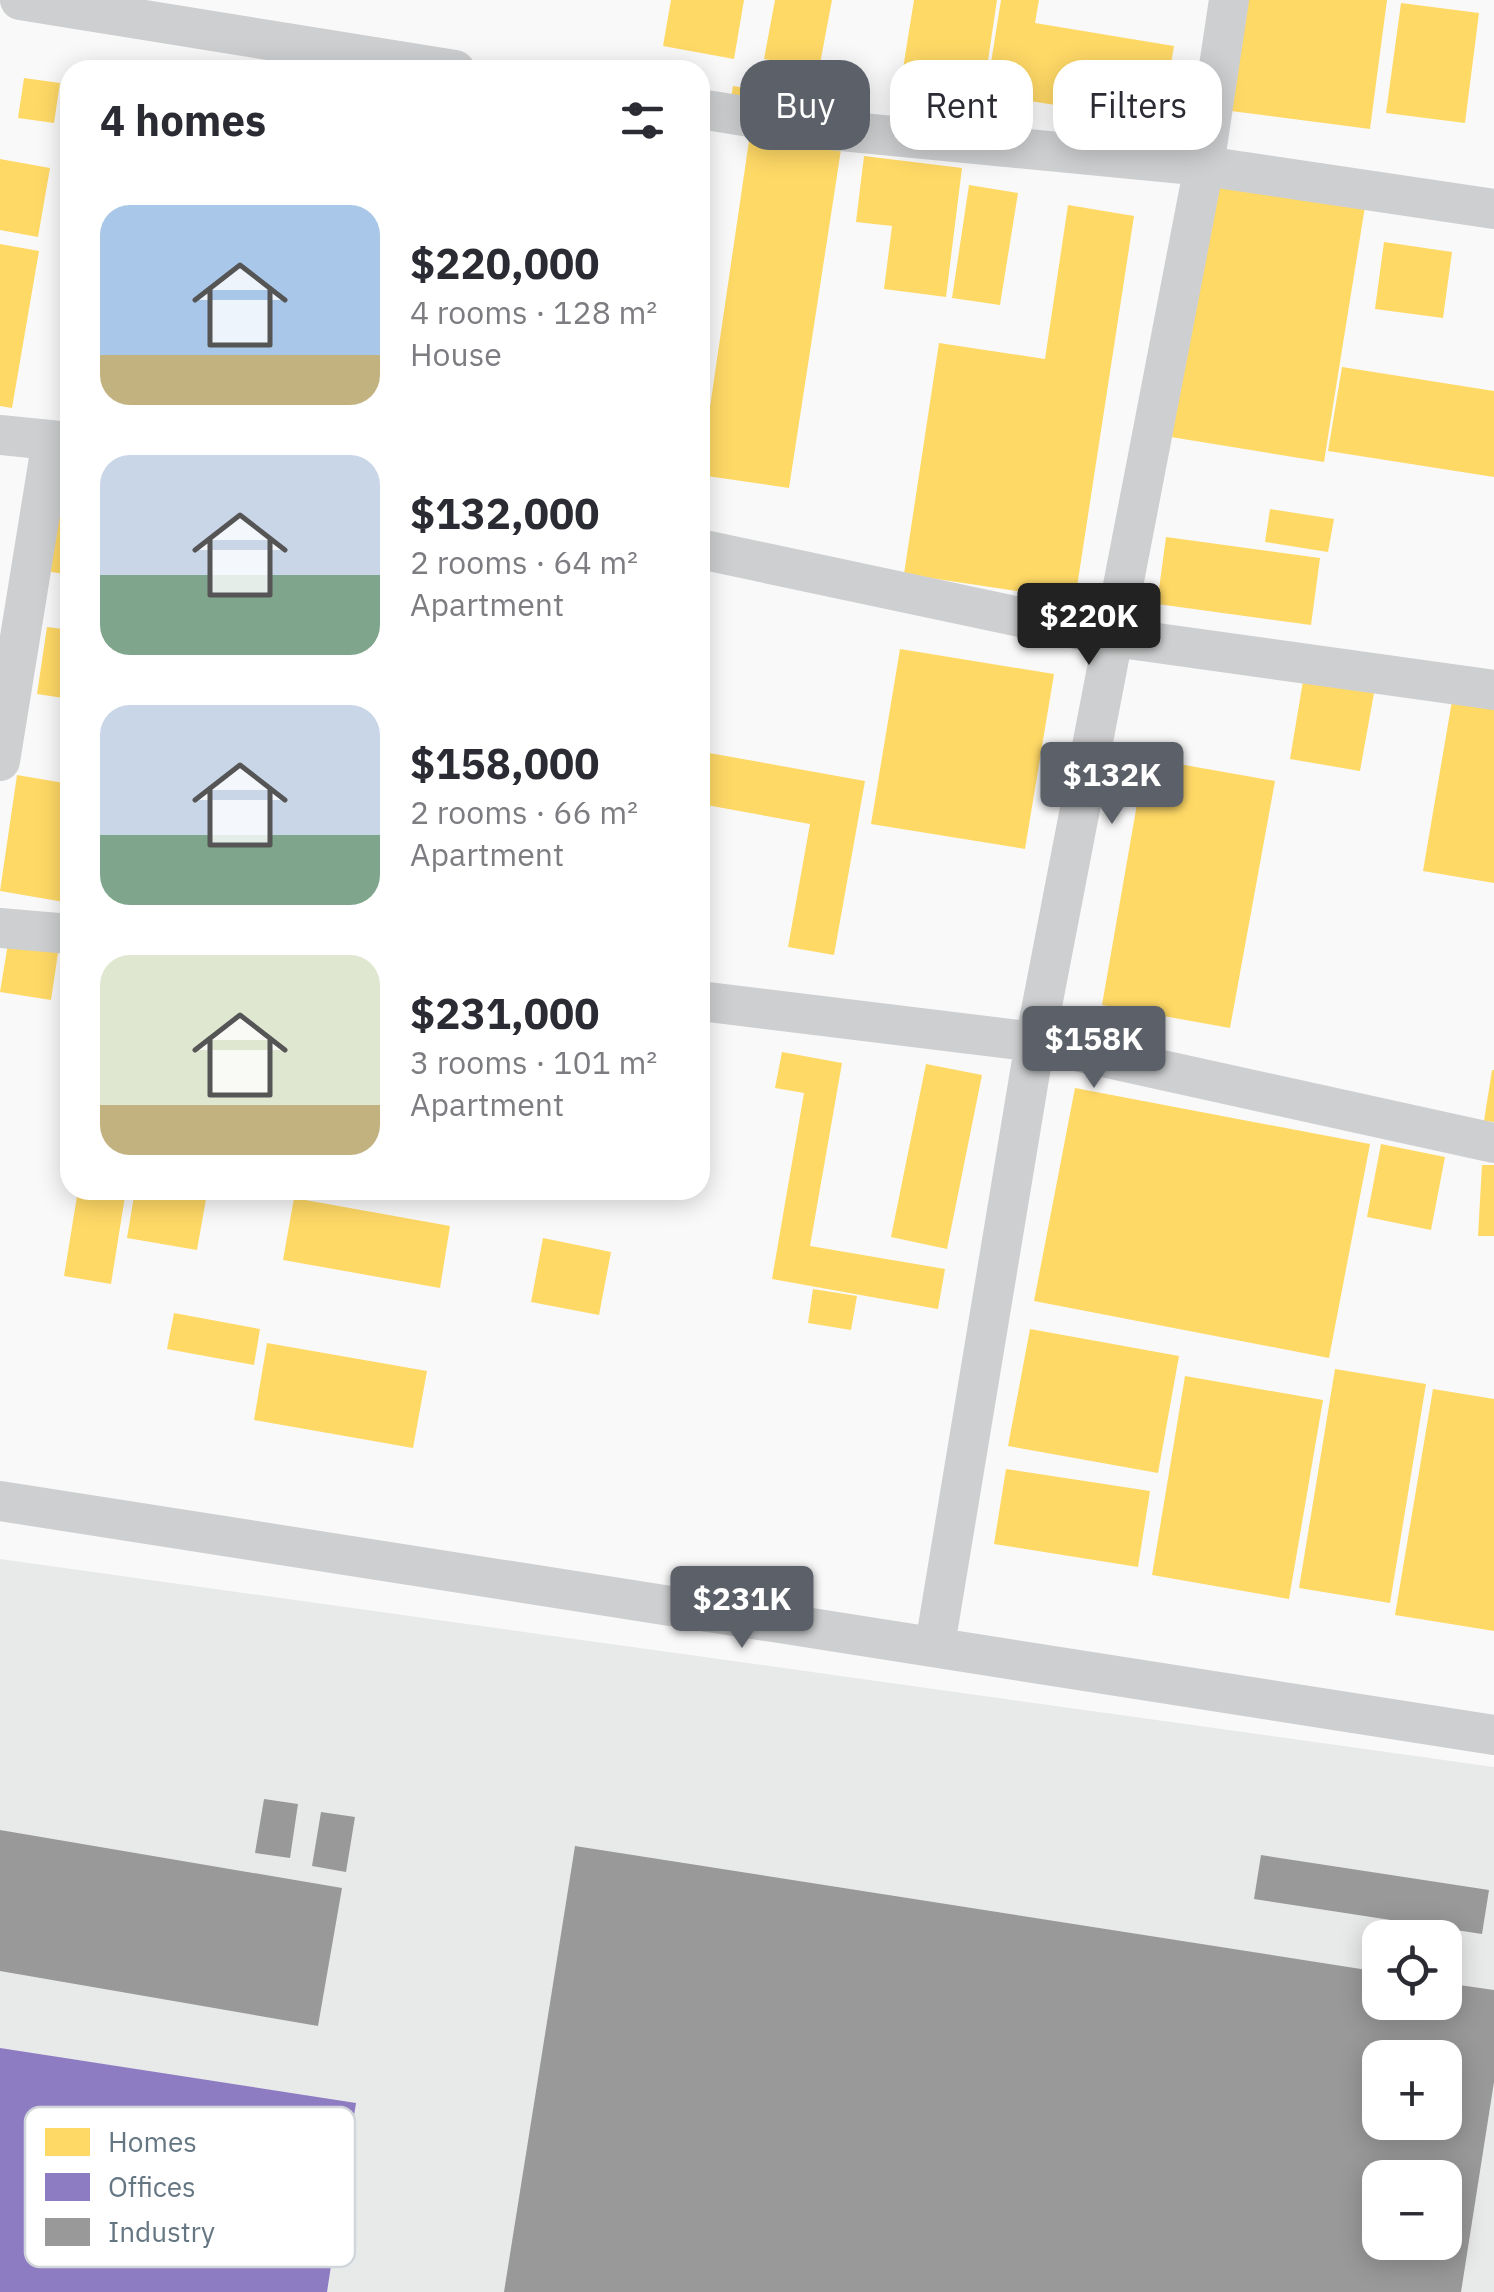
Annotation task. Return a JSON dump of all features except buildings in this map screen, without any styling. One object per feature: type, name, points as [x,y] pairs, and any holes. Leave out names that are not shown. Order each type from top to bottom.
[{"type":"street","points":[[20,0],[393,60]]},
{"type":"street","points":[[935,1645],[1035,1042],[1204,166],[1229,0]]},
{"type":"street","points":[[710,111],[831,130],[1204,166],[1494,209]]},
{"type":"street","points":[[0,434],[60,441]]},
{"type":"street","points":[[0,761],[60,446]]},
{"type":"street","points":[[710,551],[1114,638],[1494,690]]},
{"type":"street","points":[[0,928],[60,933]]},
{"type":"street","points":[[710,1002],[1035,1042],[1494,1144]]},
{"type":"street","points":[[0,1502],[1494,1735]]},
{"type":"shaded area","points":[[0,1559],[1494,1767],[1494,2292],[0,2292]]}]
